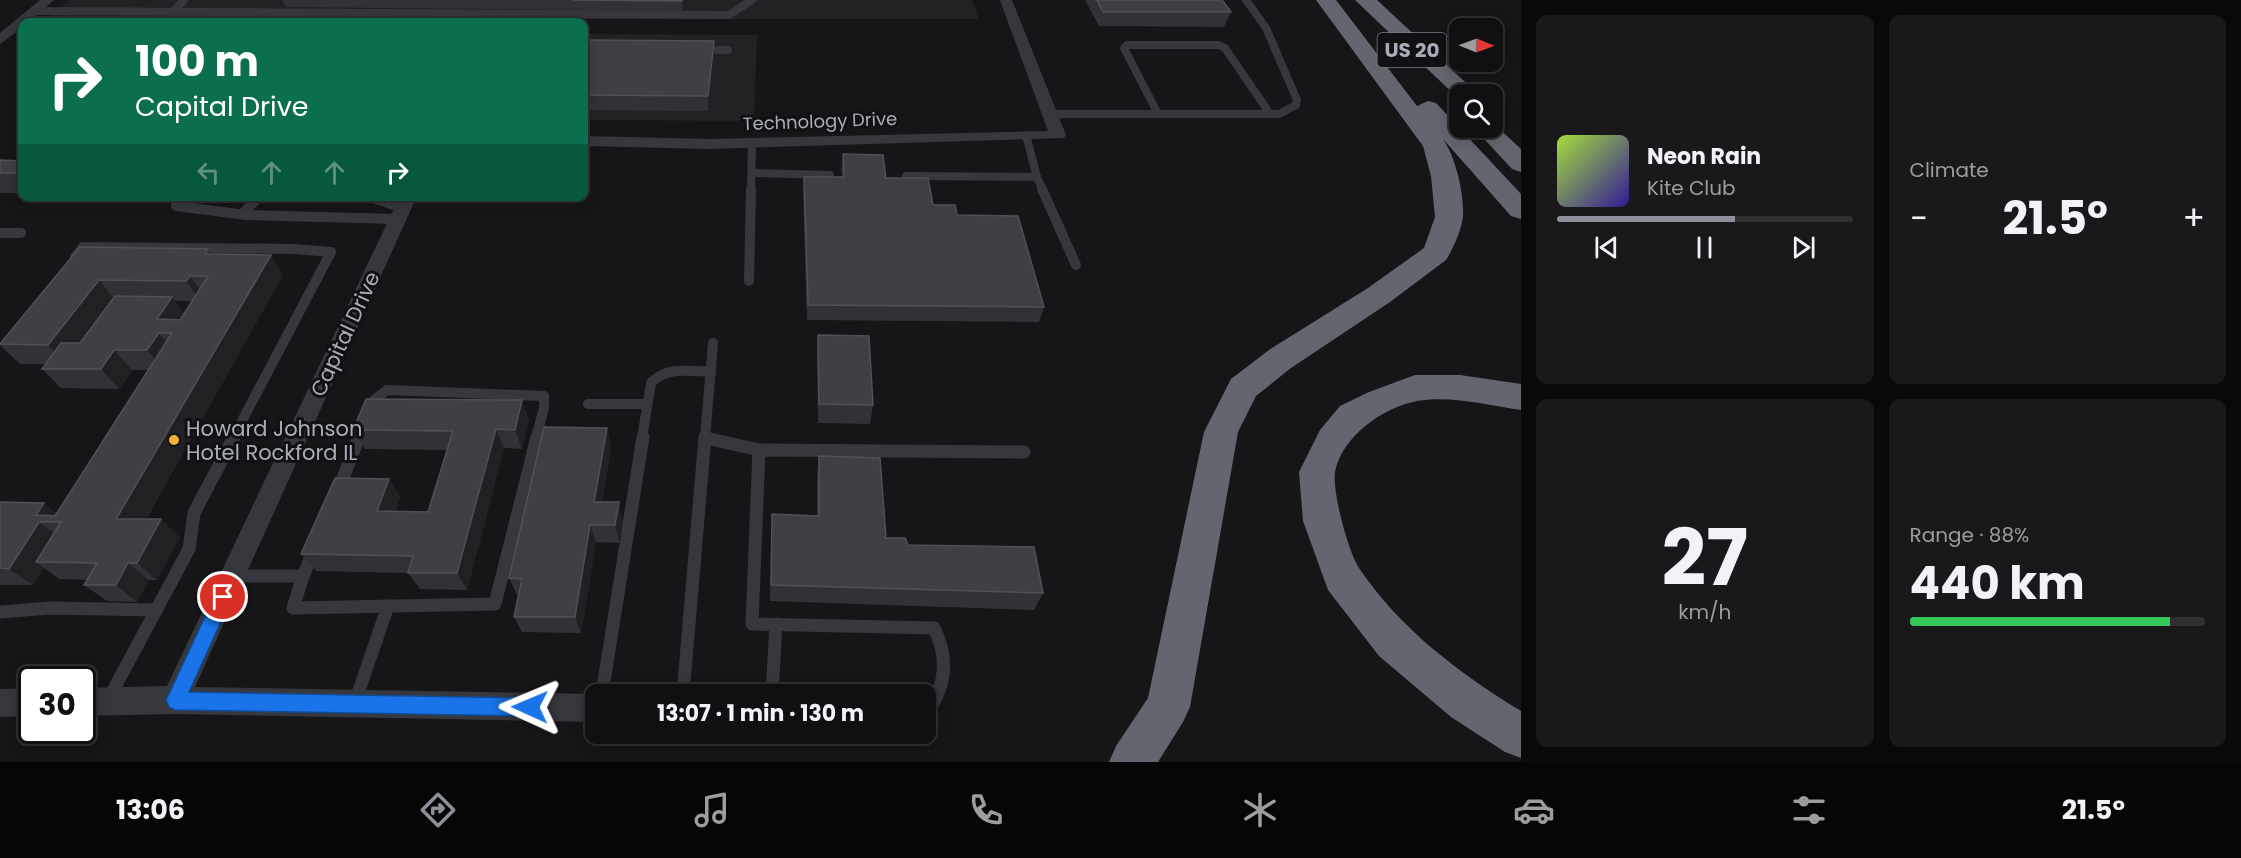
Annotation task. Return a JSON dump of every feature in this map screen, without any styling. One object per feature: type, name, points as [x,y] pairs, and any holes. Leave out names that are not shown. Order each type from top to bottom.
[{"type":"highway","name":"US 20","points":[[1328,0],[1521,210]]},
{"type":"highway","points":[[1132,762],[1168,707],[1186,624],[1221,432],[1244,388],[1280,359],[1379,295],[1436,253],[1449,217],[1444,176],[1435,146],[1328,0]]},
{"type":"highway","name":"US 20","points":[[1365,0],[1449,88]]},
{"type":"highway","points":[[1365,0],[1456,84]]},
{"type":"highway","points":[[1503,125],[1521,139]]},
{"type":"highway","points":[[1496,138],[1521,164]]},
{"type":"highway","points":[[1521,397],[1460,388],[1415,388],[1381,401],[1352,416],[1332,440],[1317,472],[1322,521],[1342,577],[1394,642],[1466,702],[1521,735]]},
{"type":"street","points":[[27,18],[48,0]]},
{"type":"street","points":[[1006,0],[1050,114]]},
{"type":"street","points":[[0,40],[18,25]]},
{"type":"street","name":"Technology Drive","points":[[588,141],[752,143],[1058,135],[1050,114]]},
{"type":"street","name":"Capital Drive","points":[[175,700],[403,208]]},
{"type":"street","points":[[96,702],[175,700],[585,708]]},
{"type":"street","points":[[0,703],[18,702]]},
{"type":"lane","points":[[173,12],[184,0]]},
{"type":"lane","points":[[35,11],[363,13],[489,18],[729,15],[752,0]]},
{"type":"lane","points":[[1050,114],[1269,114],[1286,111],[1296,105],[1297,100],[1266,28],[1246,0]]},
{"type":"lane","points":[[356,18],[363,13]]},
{"type":"lane","points":[[1158,114],[1124,48],[1127,45],[1219,45],[1225,48],[1269,114]]},
{"type":"lane","points":[[694,49],[728,50]]},
{"type":"lane","points":[[1026,135],[1037,177],[1076,265]]},
{"type":"lane","points":[[749,281],[752,143]]},
{"type":"lane","points":[[752,174],[830,175]]},
{"type":"lane","points":[[906,176],[1037,177]]},
{"type":"lane","points":[[179,201],[176,206],[186,209],[242,214],[403,208]]},
{"type":"lane","points":[[242,214],[255,201]]},
{"type":"lane","points":[[375,201],[403,208]]},
{"type":"lane","points":[[0,233],[21,233]]},
{"type":"lane","points":[[68,266],[83,247],[294,249],[331,252],[194,513],[189,549],[157,610],[96,701]]},
{"type":"lane","points":[[683,684],[713,343]]},
{"type":"lane","points":[[604,684],[651,382],[665,371],[711,372]]},
{"type":"lane","points":[[316,543],[293,608],[495,604],[544,408],[544,396],[387,390],[375,400],[334,499]]},
{"type":"lane","points":[[588,404],[647,404]]},
{"type":"lane","points":[[706,438],[759,450],[1024,452]]},
{"type":"lane","points":[[759,450],[752,624],[934,628],[941,639],[943,683],[936,702]]},
{"type":"lane","points":[[233,576],[303,576]]},
{"type":"lane","points":[[355,704],[388,606]]},
{"type":"lane","points":[[0,612],[50,608],[157,610]]},
{"type":"lane","points":[[773,684],[776,624]]},
{"type":"shaded area","points":[[69,0],[972,0],[979,19],[588,18],[49,18]]},
{"type":"shaded area","points":[[588,34],[757,35],[754,121],[588,120]]},
{"type":"building","points":[[573,0],[682,0],[682,1]]},
{"type":"building","points":[[1097,0],[1222,0],[1231,12],[1103,12]]},
{"type":"building","points":[[588,40],[714,41],[708,96],[588,95]]},
{"type":"building","points":[[843,154],[883,155],[886,178],[928,178],[933,205],[955,205],[957,215],[1018,216],[1044,307],[808,305],[804,177],[844,177]]},
{"type":"building","points":[[0,160],[18,161],[16,173],[0,173]]},
{"type":"building","points":[[80,247],[208,249],[205,254],[271,255],[116,519],[161,519],[137,563],[128,563],[116,585],[84,585],[97,563],[36,562],[61,522],[39,522],[9,569],[0,568],[0,502],[44,503],[36,515],[55,516],[172,333],[159,333],[147,350],[114,350],[101,369],[42,369],[61,343],[80,343],[115,296],[172,297],[157,319],[180,320],[208,276],[190,276],[186,281],[99,280],[48,345],[0,344]]},
{"type":"building","points":[[818,335],[869,336],[873,405],[819,404]]},
{"type":"building","points":[[366,399],[522,400],[515,430],[496,429],[457,573],[408,573],[413,556],[301,554],[335,478],[389,479],[377,511],[428,512],[453,431],[353,430]]},
{"type":"building","points":[[544,427],[607,428],[594,502],[619,502],[615,525],[590,525],[575,617],[514,617],[522,579],[509,578]]},
{"type":"building","points":[[819,456],[880,458],[886,538],[905,538],[908,545],[1034,547],[1043,593],[771,585],[772,514],[819,516]]},
{"type":"place","name":"Howard Johnson Hotel Rockford IL","points":[[174,440]]},
{"type":"route","points":[[223,597],[175,700],[530,707]]}]
